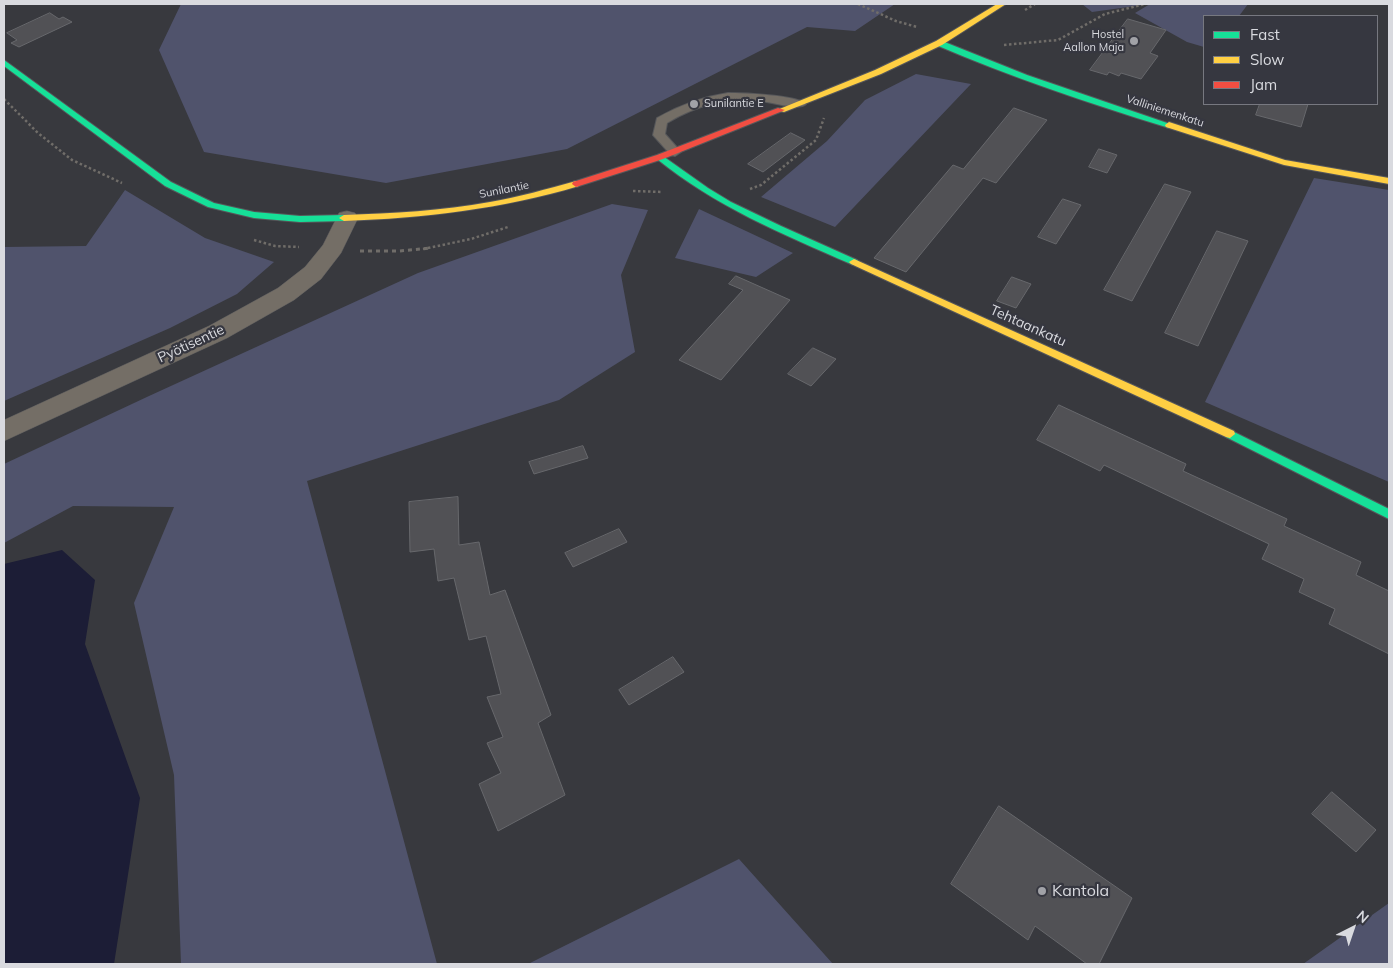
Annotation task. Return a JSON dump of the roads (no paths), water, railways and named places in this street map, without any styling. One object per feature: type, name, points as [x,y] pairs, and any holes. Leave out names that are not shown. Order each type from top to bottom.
[{"type":"street","points":[[939,43],[1002,4]]},
{"type":"street","name":"Sunilantie","points":[[4,62],[168,184],[211,205],[254,215],[291,218],[348,218],[418,215],[465,210],[550,193],[660,157],[800,104],[878,72],[939,43]]},
{"type":"street","name":"Valliniemenkatu","points":[[939,43],[989,65],[1051,88],[1284,162],[1389,181]]},
{"type":"street","name":"Tehtaankatu","points":[[660,157],[683,177],[727,205],[1206,423],[1303,469],[1389,514]]},
{"type":"street","name":"Pyötisentie","points":[[4,431],[218,332],[286,294],[313,273],[333,248],[348,218]]},
{"type":"lane","points":[[674,152],[659,135],[661,121],[680,108],[709,99],[733,95],[753,96],[800,104]]},
{"type":"place","name":"Hostel Aallon Maja","points":[[1134,41]]},
{"type":"place","name":"Sunilantie E","points":[[694,104]]},
{"type":"place","name":"Kantola","points":[[1042,891]]}]
